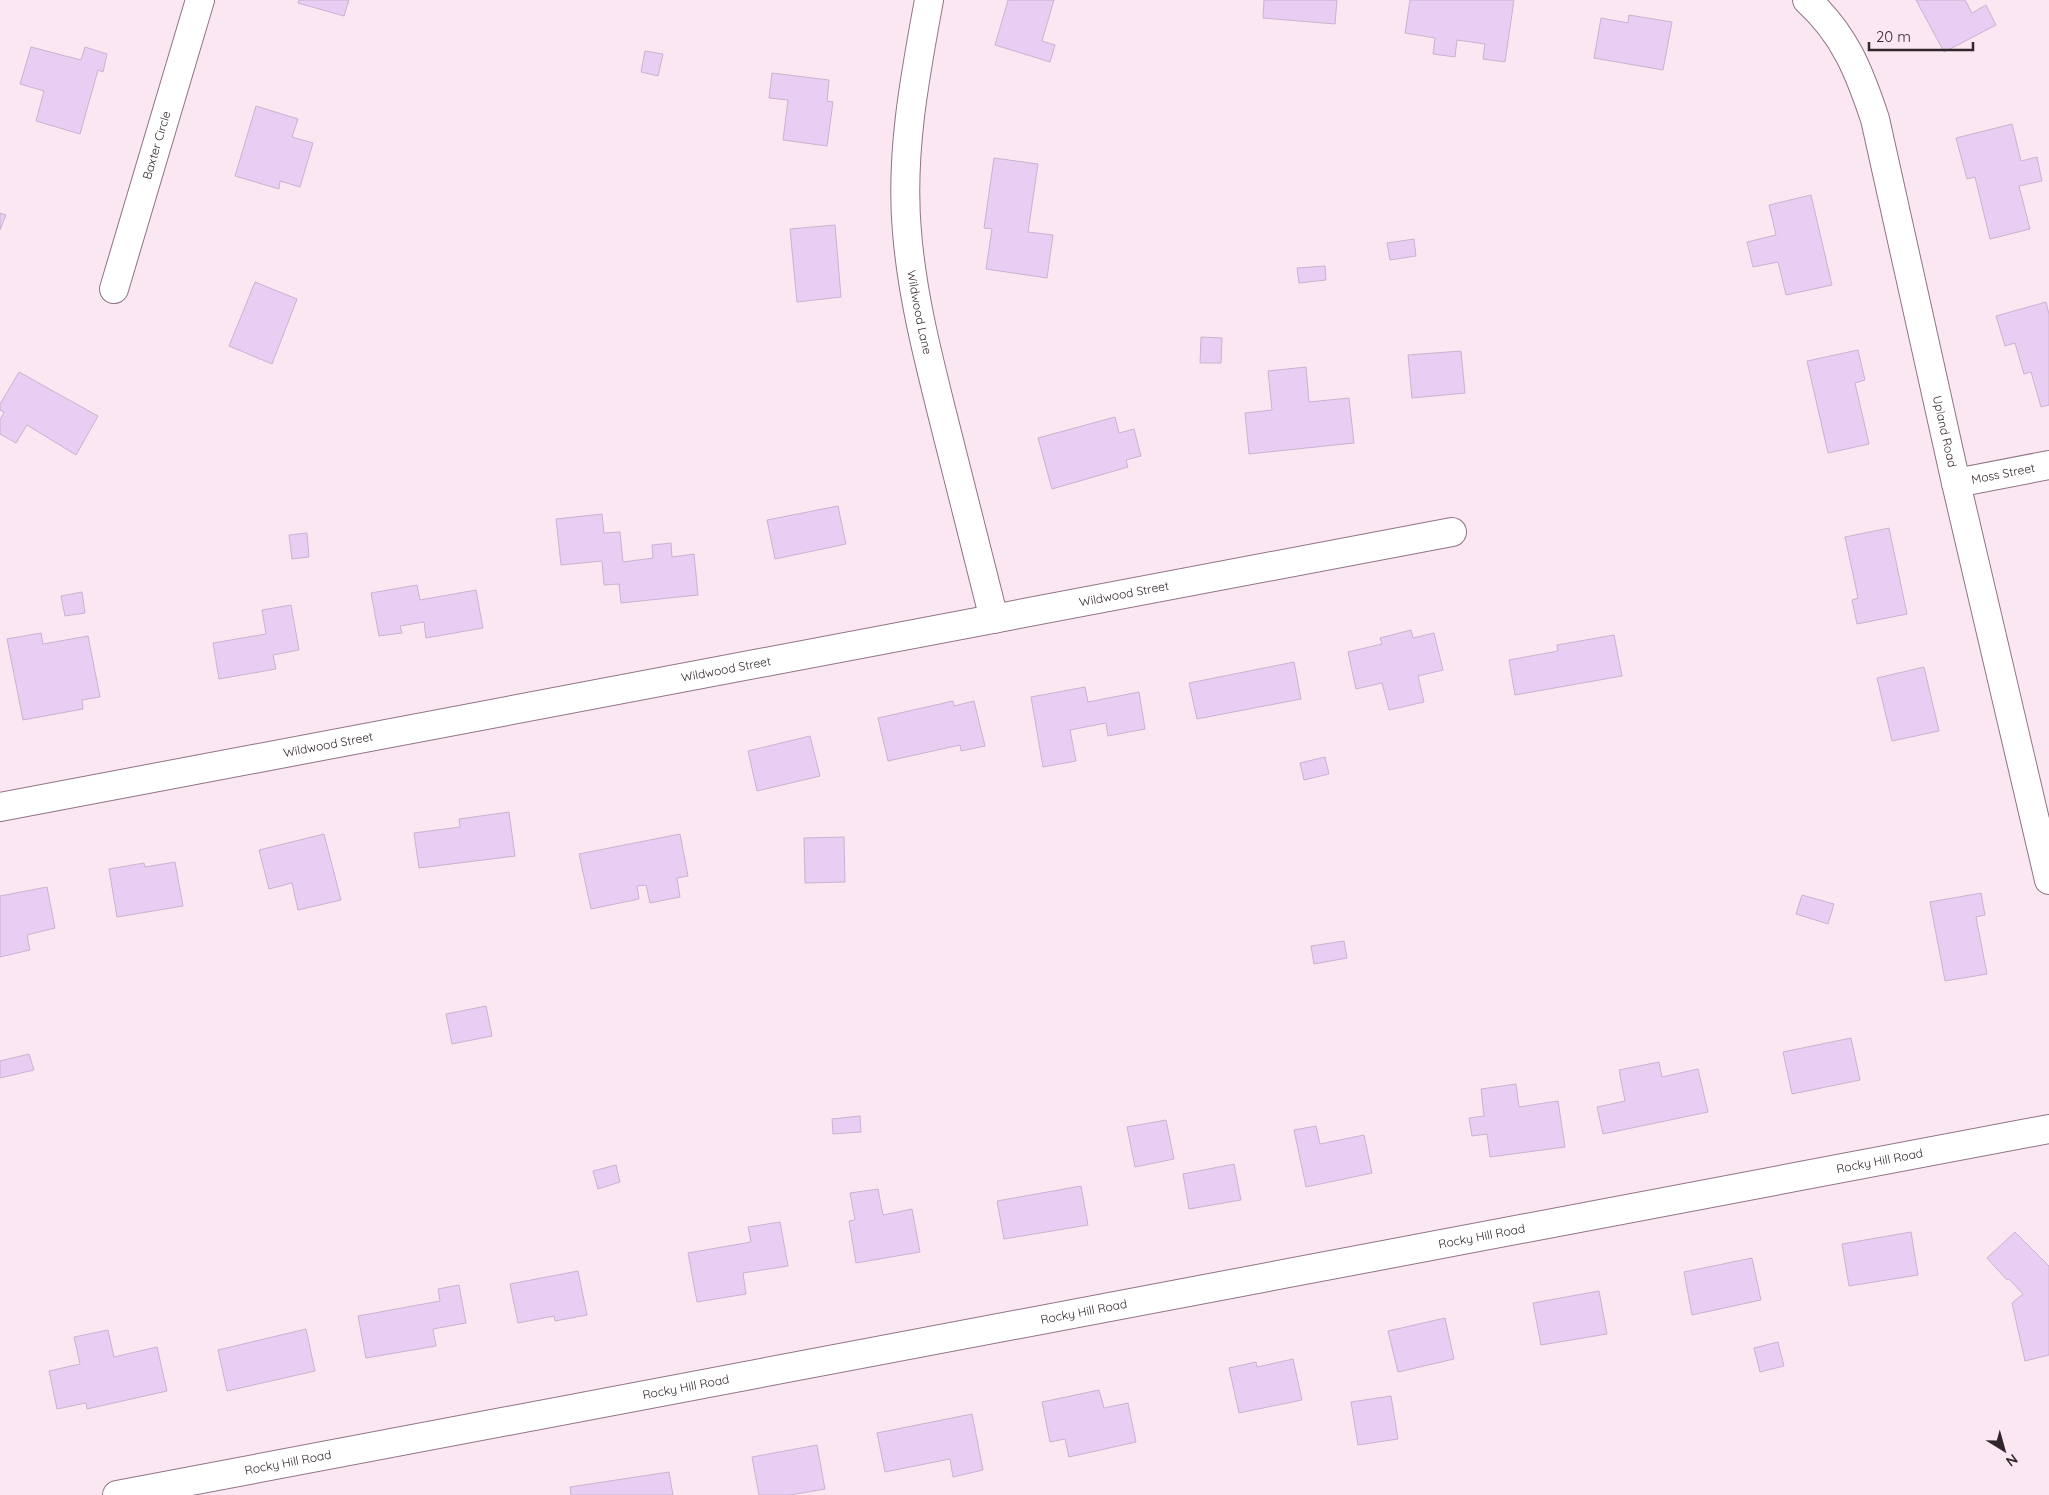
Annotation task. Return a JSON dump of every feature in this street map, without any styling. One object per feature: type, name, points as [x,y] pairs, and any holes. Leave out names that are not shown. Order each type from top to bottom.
[{"type":"street","name":"Baxter Circle","points":[[114,290],[200,0]]},
{"type":"street","name":"Wildwood Lane","points":[[929,0],[914,81],[909,128],[905,193],[907,232],[913,288],[935,385],[994,619]]},
{"type":"street","name":"Upland Road","points":[[1807,0],[1821,13],[1846,45],[1864,83],[1875,118],[1956,483],[2049,880]]},
{"type":"street","name":"Moss Street","points":[[1956,483],[2049,465]]},
{"type":"street","name":"Wildwood Street","points":[[0,808],[1452,532]]},
{"type":"street","name":"Rocky Hill Road","points":[[117,1495],[2049,1129]]},
{"type":"building","points":[[299,0],[349,0],[344,16],[298,3]]},
{"type":"building","points":[[1008,0],[1054,0],[1042,41],[1055,45],[1050,62],[995,45]]},
{"type":"building","points":[[1264,0],[1337,0],[1335,24],[1263,18]]},
{"type":"building","points":[[1410,0],[1514,0],[1505,62],[1483,59],[1485,44],[1457,40],[1455,57],[1433,54],[1435,38],[1405,33]]},
{"type":"building","points":[[1916,0],[1965,0],[1972,13],[1986,5],[1996,25],[1944,52]]},
{"type":"building","points":[[1629,15],[1672,22],[1663,70],[1594,58],[1601,18],[1628,23]]},
{"type":"building","points":[[31,47],[81,60],[85,47],[107,54],[103,72],[98,70],[80,134],[36,121],[44,91],[20,84]]},
{"type":"building","points":[[645,51],[663,54],[658,76],[641,72]]},
{"type":"building","points":[[772,73],[829,80],[827,101],[833,102],[827,146],[783,140],[788,100],[769,98]]},
{"type":"building","points":[[256,106],[298,119],[292,137],[313,143],[300,187],[280,181],[279,189],[235,176]]},
{"type":"building","points":[[2012,124],[2021,161],[2037,157],[2042,181],[2019,186],[2030,229],[1990,239],[1975,177],[1967,179],[1956,138]]},
{"type":"building","points":[[994,158],[1038,164],[1028,232],[1053,235],[1047,278],[986,269],[992,229],[984,228]]},
{"type":"building","points":[[1811,195],[1832,285],[1786,295],[1778,262],[1753,267],[1747,242],[1776,235],[1769,205]]},
{"type":"building","points":[[0,213],[6,215],[0,230]]},
{"type":"building","points":[[835,225],[841,297],[797,302],[790,229]]},
{"type":"building","points":[[1414,239],[1416,256],[1390,260],[1387,243]]},
{"type":"building","points":[[1325,266],[1326,280],[1299,283],[1297,268]]},
{"type":"building","points":[[255,282],[297,299],[272,364],[229,346]]},
{"type":"building","points":[[2046,302],[2049,314],[2049,405],[2041,407],[2031,372],[2024,374],[2015,343],[2005,346],[1996,316]]},
{"type":"building","points":[[1201,337],[1222,338],[1221,363],[1200,363]]},
{"type":"building","points":[[1858,350],[1865,380],[1855,383],[1869,444],[1828,453],[1807,361]]},
{"type":"building","points":[[1461,351],[1465,393],[1412,398],[1408,355]]},
{"type":"building","points":[[1306,367],[1309,402],[1349,398],[1354,443],[1249,454],[1245,413],[1272,410],[1268,371]]},
{"type":"building","points":[[19,372],[98,416],[76,455],[27,425],[16,443],[0,434],[0,420],[4,412],[0,410],[0,404]]},
{"type":"building","points":[[1115,417],[1119,433],[1134,429],[1141,456],[1126,460],[1128,467],[1052,489],[1038,438]]},
{"type":"building","points":[[838,506],[846,544],[775,559],[767,520]]},
{"type":"building","points":[[602,514],[604,533],[620,532],[623,562],[653,558],[652,545],[671,543],[672,557],[694,554],[698,595],[621,603],[619,584],[604,585],[602,561],[561,565],[556,519]]},
{"type":"building","points":[[1889,528],[1907,614],[1857,624],[1852,600],[1858,598],[1845,537]]},
{"type":"building","points":[[307,533],[309,557],[292,559],[289,535]]},
{"type":"building","points":[[417,585],[420,600],[476,590],[483,628],[426,638],[424,622],[400,626],[402,633],[379,636],[371,593]]},
{"type":"building","points":[[82,592],[85,613],[65,616],[61,596]]},
{"type":"building","points":[[291,605],[299,650],[273,655],[276,669],[219,679],[213,643],[266,634],[262,610]]},
{"type":"building","points":[[1411,630],[1413,638],[1434,633],[1443,670],[1418,676],[1424,702],[1389,710],[1382,683],[1356,689],[1348,652],[1382,644],[1380,638]]},
{"type":"building","points":[[41,633],[43,644],[88,636],[100,697],[82,700],[83,709],[23,720],[7,639]]},
{"type":"building","points":[[1614,635],[1622,676],[1515,695],[1509,660],[1558,651],[1557,645]]},
{"type":"building","points":[[1294,662],[1301,699],[1197,719],[1189,683]]},
{"type":"building","points":[[1924,667],[1939,731],[1892,741],[1877,678]]},
{"type":"building","points":[[1085,687],[1088,702],[1139,692],[1145,729],[1108,736],[1106,723],[1070,730],[1076,761],[1043,767],[1031,697]]},
{"type":"building","points":[[953,701],[954,706],[974,701],[985,746],[961,751],[960,745],[888,761],[878,718]]},
{"type":"building","points":[[810,736],[820,776],[757,791],[748,751]]},
{"type":"building","points":[[1325,757],[1329,774],[1304,780],[1300,763]]},
{"type":"building","points":[[509,812],[515,856],[419,868],[414,833],[460,827],[459,819]]},
{"type":"building","points":[[324,834],[341,900],[298,910],[292,883],[269,889],[259,850]]},
{"type":"building","points":[[680,834],[688,876],[677,878],[680,897],[650,903],[646,885],[637,886],[639,899],[591,909],[579,854]]},
{"type":"building","points":[[844,837],[845,882],[805,883],[804,838]]},
{"type":"building","points":[[175,862],[183,906],[117,917],[109,869],[144,863],[145,867]]},
{"type":"building","points":[[47,887],[55,928],[27,935],[30,950],[0,957],[0,896]]},
{"type":"building","points":[[1981,893],[1985,915],[1976,917],[1987,974],[1945,981],[1930,902]]},
{"type":"building","points":[[1802,895],[1834,904],[1828,924],[1796,914]]},
{"type":"building","points":[[1344,941],[1347,958],[1314,964],[1311,946]]},
{"type":"building","points":[[486,1006],[492,1036],[452,1044],[446,1014]]},
{"type":"building","points":[[1851,1038],[1860,1080],[1792,1094],[1783,1052]]},
{"type":"building","points":[[29,1054],[34,1070],[0,1078],[0,1061]]},
{"type":"building","points":[[1659,1062],[1662,1077],[1698,1069],[1708,1112],[1603,1134],[1597,1107],[1625,1101],[1619,1070]]},
{"type":"building","points":[[1516,1084],[1519,1107],[1558,1101],[1565,1147],[1490,1157],[1487,1134],[1472,1136],[1469,1118],[1484,1116],[1481,1089]]},
{"type":"building","points":[[860,1116],[861,1132],[833,1134],[832,1119]]},
{"type":"building","points":[[1166,1120],[1174,1159],[1135,1167],[1127,1127]]},
{"type":"building","points":[[1316,1126],[1320,1144],[1364,1135],[1372,1173],[1306,1187],[1294,1130]]},
{"type":"building","points":[[1234,1164],[1241,1200],[1189,1209],[1183,1174]]},
{"type":"building","points":[[616,1165],[620,1182],[598,1189],[593,1171]]},
{"type":"building","points":[[1081,1186],[1088,1225],[1004,1239],[997,1201]]},
{"type":"building","points":[[878,1189],[883,1215],[912,1209],[920,1252],[856,1263],[849,1221],[855,1220],[850,1193]]},
{"type":"building","points":[[780,1222],[788,1266],[743,1273],[746,1294],[697,1302],[688,1253],[751,1242],[748,1227]]},
{"type":"building","points":[[1911,1232],[1918,1275],[1849,1286],[1842,1244]]},
{"type":"building","points":[[2015,1232],[2049,1266],[2049,1355],[2025,1361],[2012,1303],[2023,1294],[1987,1258]]},
{"type":"building","points":[[1752,1258],[1761,1300],[1692,1315],[1684,1272]]},
{"type":"building","points":[[578,1271],[587,1315],[555,1321],[554,1316],[518,1323],[510,1284]]},
{"type":"building","points":[[459,1285],[466,1323],[433,1329],[436,1346],[366,1358],[358,1316],[440,1301],[438,1289]]},
{"type":"building","points":[[1599,1291],[1607,1334],[1541,1345],[1533,1303]]},
{"type":"building","points":[[1445,1318],[1454,1359],[1398,1372],[1388,1331]]},
{"type":"building","points":[[306,1329],[315,1371],[227,1391],[218,1350]]},
{"type":"building","points":[[108,1330],[114,1357],[157,1347],[167,1391],[87,1409],[86,1403],[57,1409],[49,1371],[80,1364],[74,1337]]},
{"type":"building","points":[[1778,1342],[1784,1366],[1760,1372],[1754,1348]]},
{"type":"building","points":[[1293,1359],[1302,1400],[1239,1413],[1229,1368],[1256,1362],[1257,1367]]},
{"type":"building","points":[[1099,1390],[1104,1408],[1128,1403],[1136,1442],[1069,1457],[1065,1439],[1050,1442],[1042,1402]]},
{"type":"building","points":[[1391,1396],[1398,1439],[1358,1445],[1351,1402]]},
{"type":"building","points":[[972,1414],[983,1470],[953,1477],[950,1459],[885,1472],[877,1433]]},
{"type":"building","points":[[817,1445],[825,1489],[790,1495],[759,1495],[752,1457]]},
{"type":"building","points":[[669,1472],[673,1495],[571,1495],[570,1487]]}]
